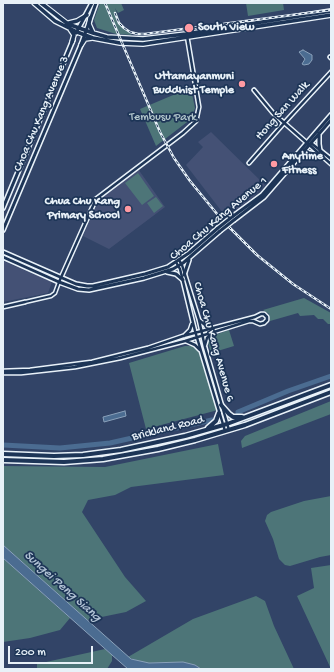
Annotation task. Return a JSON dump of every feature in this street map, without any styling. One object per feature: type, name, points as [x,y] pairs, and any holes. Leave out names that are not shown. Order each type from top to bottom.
[{"type":"main road","points":[[34,3],[55,22],[84,35],[115,42],[143,44],[331,11]]},
{"type":"main road","points":[[41,3],[68,24],[93,33],[107,37],[143,39],[187,36],[331,16]]},
{"type":"main road","points":[[68,24],[77,21],[87,14]]},
{"type":"main road","points":[[90,18],[89,24],[93,33]]},
{"type":"main road","points":[[70,28],[73,31],[74,36],[72,42]]},
{"type":"main road","points":[[81,45],[85,39],[93,38]]},
{"type":"main road","name":"Brickland Road","points":[[3,454],[47,456],[83,455],[121,450],[185,436],[252,416],[331,385]]},
{"type":"main road","name":"Brickland Road","points":[[3,460],[64,462],[103,458],[158,449],[245,425],[331,392]]},
{"type":"main road","points":[[221,405],[229,414],[234,416],[252,416]]},
{"type":"main road","points":[[205,430],[214,424],[219,413]]},
{"type":"street","name":"Choa Chu Kang Avenue 3","points":[[3,208],[72,42],[92,3]]},
{"type":"street","name":"Choa Chu Kang Avenue 3","points":[[3,230],[81,45],[96,3]]},
{"type":"street","points":[[3,306],[51,296],[55,293],[96,199],[183,133],[196,121],[199,106],[187,36]]},
{"type":"street","name":"Hong San Walk","points":[[249,163],[331,72]]},
{"type":"street","points":[[254,90],[264,104],[331,164]]},
{"type":"street","name":"Choa Chu Kang Avenue 1","points":[[3,257],[78,289],[89,290],[167,272],[180,265],[191,256],[262,194],[331,115]]},
{"type":"street","name":"Choa Chu Kang Avenue 1","points":[[233,218],[264,196],[302,154],[308,142],[320,133],[331,120]]},
{"type":"street","points":[[320,133],[320,153]]},
{"type":"street","points":[[302,154],[320,153],[331,160]]},
{"type":"street","name":"Choa Chu Kang Avenue 1","points":[[3,252],[76,284],[94,286],[153,272],[168,266],[219,230]]},
{"type":"street","points":[[193,249],[195,251],[198,250]]},
{"type":"street","points":[[184,275],[186,266],[191,256]]},
{"type":"street","name":"Choa Chu Kang Avenue 6","points":[[177,261],[184,275],[199,320],[204,347],[227,430]]},
{"type":"street","name":"Choa Chu Kang Avenue 6","points":[[180,265],[197,337],[219,413],[225,424]]},
{"type":"street","points":[[167,272],[176,274],[183,280]]},
{"type":"street","points":[[100,361],[183,336],[202,333],[213,330],[253,320],[260,324],[264,324],[267,317],[264,314],[261,314],[213,330],[208,335],[204,347]]},
{"type":"street","points":[[199,320],[213,330]]},
{"type":"street","points":[[183,336],[190,330],[193,322]]},
{"type":"street","points":[[3,372],[72,365],[132,356],[185,341],[197,337],[202,333]]},
{"type":"street","points":[[185,341],[195,345],[202,352]]},
{"type":"shaded area","points":[[303,50],[312,55],[312,60],[309,64],[302,64],[305,59],[299,52]]},
{"type":"shaded area","points":[[211,132],[265,185],[252,198],[226,217],[186,165],[203,147],[198,142]]},
{"type":"shaded area","name":"Chua Chu Kang Primary School","points":[[138,169],[165,207],[109,249],[83,236],[93,212],[101,199]]},
{"type":"shaded area","points":[[3,261],[52,282],[48,293],[3,302]]},
{"type":"shaded area","points":[[125,411],[126,416],[104,422],[103,417]]},
{"type":"shaded area","points":[[3,545],[131,659],[149,663],[183,662],[195,665],[201,669],[128,669],[3,558]]},
{"type":"green space","points":[[100,3],[121,3],[124,10],[118,13],[115,8],[122,27],[132,35],[116,34],[97,28],[94,20]]},
{"type":"green space","points":[[246,3],[283,3],[284,10],[248,16]]},
{"type":"green space","name":"Tembusu Park","points":[[191,89],[195,108],[191,119],[156,146],[140,109]]},
{"type":"green space","points":[[138,173],[154,196],[142,205],[125,183]]},
{"type":"green space","points":[[156,197],[163,206],[154,213],[147,203]]},
{"type":"green space","points":[[304,298],[331,313],[331,324],[328,324],[323,319],[318,319],[314,315],[300,316],[298,313],[270,321],[269,314],[263,310]]},
{"type":"green space","points":[[229,330],[234,346],[211,353],[208,343],[209,339],[212,336]]},
{"type":"green space","points":[[185,346],[192,346],[198,350],[218,410],[146,429],[129,363]]},
{"type":"green space","points":[[331,401],[331,414],[242,448],[241,441],[245,436]]},
{"type":"green space","points":[[218,444],[224,475],[131,487],[115,495],[88,500],[82,512],[125,577],[146,601],[126,612],[87,620],[3,545],[3,466],[105,467]]},
{"type":"green space","points":[[331,496],[331,555],[290,566],[285,565],[279,559],[273,539],[265,521],[267,515],[271,512],[304,501]]},
{"type":"green space","points":[[3,558],[70,618],[60,630],[30,638],[3,642]]},
{"type":"green space","points":[[331,565],[331,669],[297,596],[314,588],[311,568]]},
{"type":"green space","points":[[256,596],[265,601],[274,626],[294,669],[201,669],[195,665],[183,662],[149,663],[137,661],[128,657],[193,619]]},
{"type":"green space","points":[[105,649],[112,655],[112,661],[107,669],[37,669],[37,664]]},
{"type":"waterway","points":[[238,412],[288,391],[331,376]]},
{"type":"waterway","points":[[3,445],[60,448],[110,443],[212,420]]},
{"type":"railway","points":[[105,3],[160,132],[174,158],[190,181],[222,220],[257,255],[293,284],[331,309]]},
{"type":"railway","points":[[115,13],[119,23],[124,28],[130,32],[145,34],[331,10]]},
{"type":"place","name":"South View","points":[[189,28]]},
{"type":"place","name":"Uttamayanmuni Buddhist Temple","points":[[242,84]]},
{"type":"place","name":"Anytime Fitness","points":[[274,164]]},
{"type":"place","name":"Chua Chu Kang Primary School","points":[[128,209]]},
{"type":"water label","name":"Sungei Peng Siang","points":[[62,587]]}]
